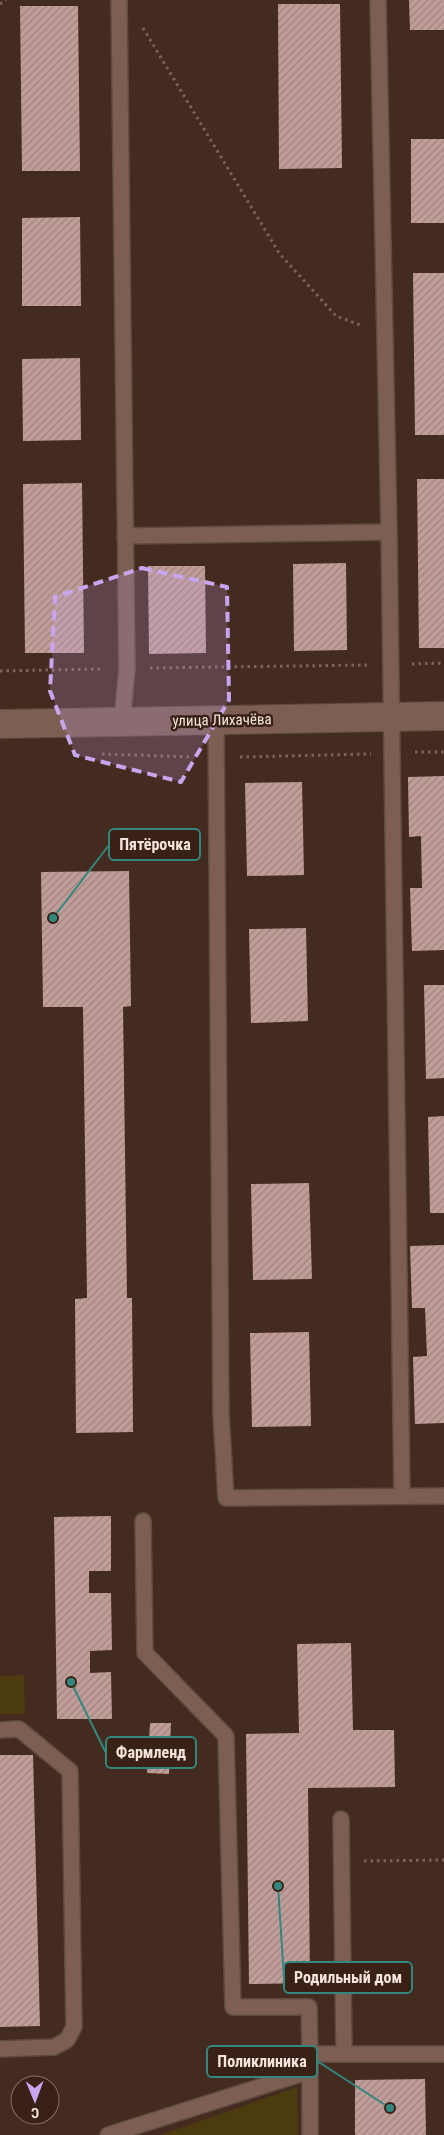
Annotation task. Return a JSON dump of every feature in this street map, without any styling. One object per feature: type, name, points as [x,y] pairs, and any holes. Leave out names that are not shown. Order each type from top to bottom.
[{"type":"street","name":"улица Лихачёва","points":[[0,724],[444,716]]},
{"type":"lane","points":[[119,0],[127,669],[122,722]]},
{"type":"lane","points":[[378,0],[389,532],[402,1495]]},
{"type":"lane","points":[[125,536],[389,532]]},
{"type":"lane","points":[[216,720],[221,1414],[226,1498],[444,1496]]},
{"type":"lane","points":[[143,1521],[145,1653],[226,1736],[233,2007],[309,2006],[310,2135]]},
{"type":"lane","points":[[0,1730],[20,1729],[70,1771],[74,2027],[67,2040],[54,2048],[0,2049]]},
{"type":"lane","points":[[341,1819],[344,2054]]},
{"type":"lane","points":[[310,2054],[444,2054]]},
{"type":"lane","points":[[108,2135],[310,2071]]},
{"type":"path","points":[[0,4],[6,0]]},
{"type":"path","points":[[142,25],[279,253],[336,316],[385,334]]},
{"type":"path","points":[[0,670],[444,663]]},
{"type":"path","points":[[341,1861],[444,1860]]},
{"type":"highlighted area","points":[[142,568],[227,587],[229,700],[181,782],[75,755],[50,691],[55,597]]},
{"type":"shaded area","points":[[24,1675],[25,1714],[0,1714],[0,1676]]},
{"type":"shaded area","points":[[297,2087],[298,2135],[161,2135]]},
{"type":"building","points":[[409,0],[444,0],[444,30],[410,30]]},
{"type":"building","points":[[278,4],[340,4],[342,168],[279,169]]},
{"type":"building","points":[[20,6],[78,6],[80,171],[22,171]]},
{"type":"building","points":[[411,139],[444,139],[444,223],[411,223]]},
{"type":"building","points":[[80,217],[81,306],[22,306],[22,218]]},
{"type":"building","points":[[413,273],[444,273],[444,435],[415,435]]},
{"type":"building","points":[[80,358],[81,440],[23,441],[22,359]]},
{"type":"building","points":[[417,479],[444,479],[444,648],[419,648]]},
{"type":"building","points":[[82,483],[84,653],[25,653],[23,484]]},
{"type":"building","points":[[346,563],[347,650],[294,651],[293,564]]},
{"type":"building","points":[[148,566],[205,566],[206,653],[149,654]]},
{"type":"building","points":[[444,776],[444,950],[412,951],[410,888],[422,888],[421,836],[409,837],[408,777]]},
{"type":"building","points":[[302,782],[304,875],[247,876],[245,783]]},
{"type":"building","points":[[129,871],[131,1006],[123,1007],[127,1298],[132,1298],[133,1432],[76,1433],[75,1299],[87,1298],[83,1007],[43,1007],[41,872]]},
{"type":"building","points":[[306,928],[308,1021],[251,1023],[249,929]]},
{"type":"building","points":[[424,985],[444,985],[444,1078],[426,1079]]},
{"type":"building","points":[[444,1116],[444,1213],[430,1213],[428,1117]]},
{"type":"building","points":[[309,1183],[312,1279],[253,1280],[251,1184]]},
{"type":"building","points":[[444,1245],[444,1423],[415,1424],[413,1357],[427,1356],[425,1308],[412,1308],[410,1246]]},
{"type":"building","points":[[309,1332],[311,1426],[252,1427],[250,1333]]},
{"type":"building","points":[[111,1516],[111,1571],[89,1571],[89,1593],[111,1593],[112,1650],[90,1651],[90,1673],[111,1672],[112,1719],[57,1719],[54,1517]]},
{"type":"building","points":[[351,1643],[353,1730],[394,1730],[395,1787],[308,1788],[310,1983],[249,1984],[246,1734],[299,1733],[297,1644]]},
{"type":"building","points":[[150,1723],[171,1723],[169,1774],[147,1773]]},
{"type":"building","points":[[0,1755],[33,1755],[40,2026],[0,2027]]},
{"type":"building","points":[[425,2079],[426,2135],[355,2135],[355,2080]]},
{"type":"place","name":"Пятёрочка","points":[[53,918]]},
{"type":"place","name":"Фармленд","points":[[71,1682]]},
{"type":"place","name":"Родильный дом","points":[[278,1886]]},
{"type":"place","name":"Поликлиника","points":[[390,2108]]}]
